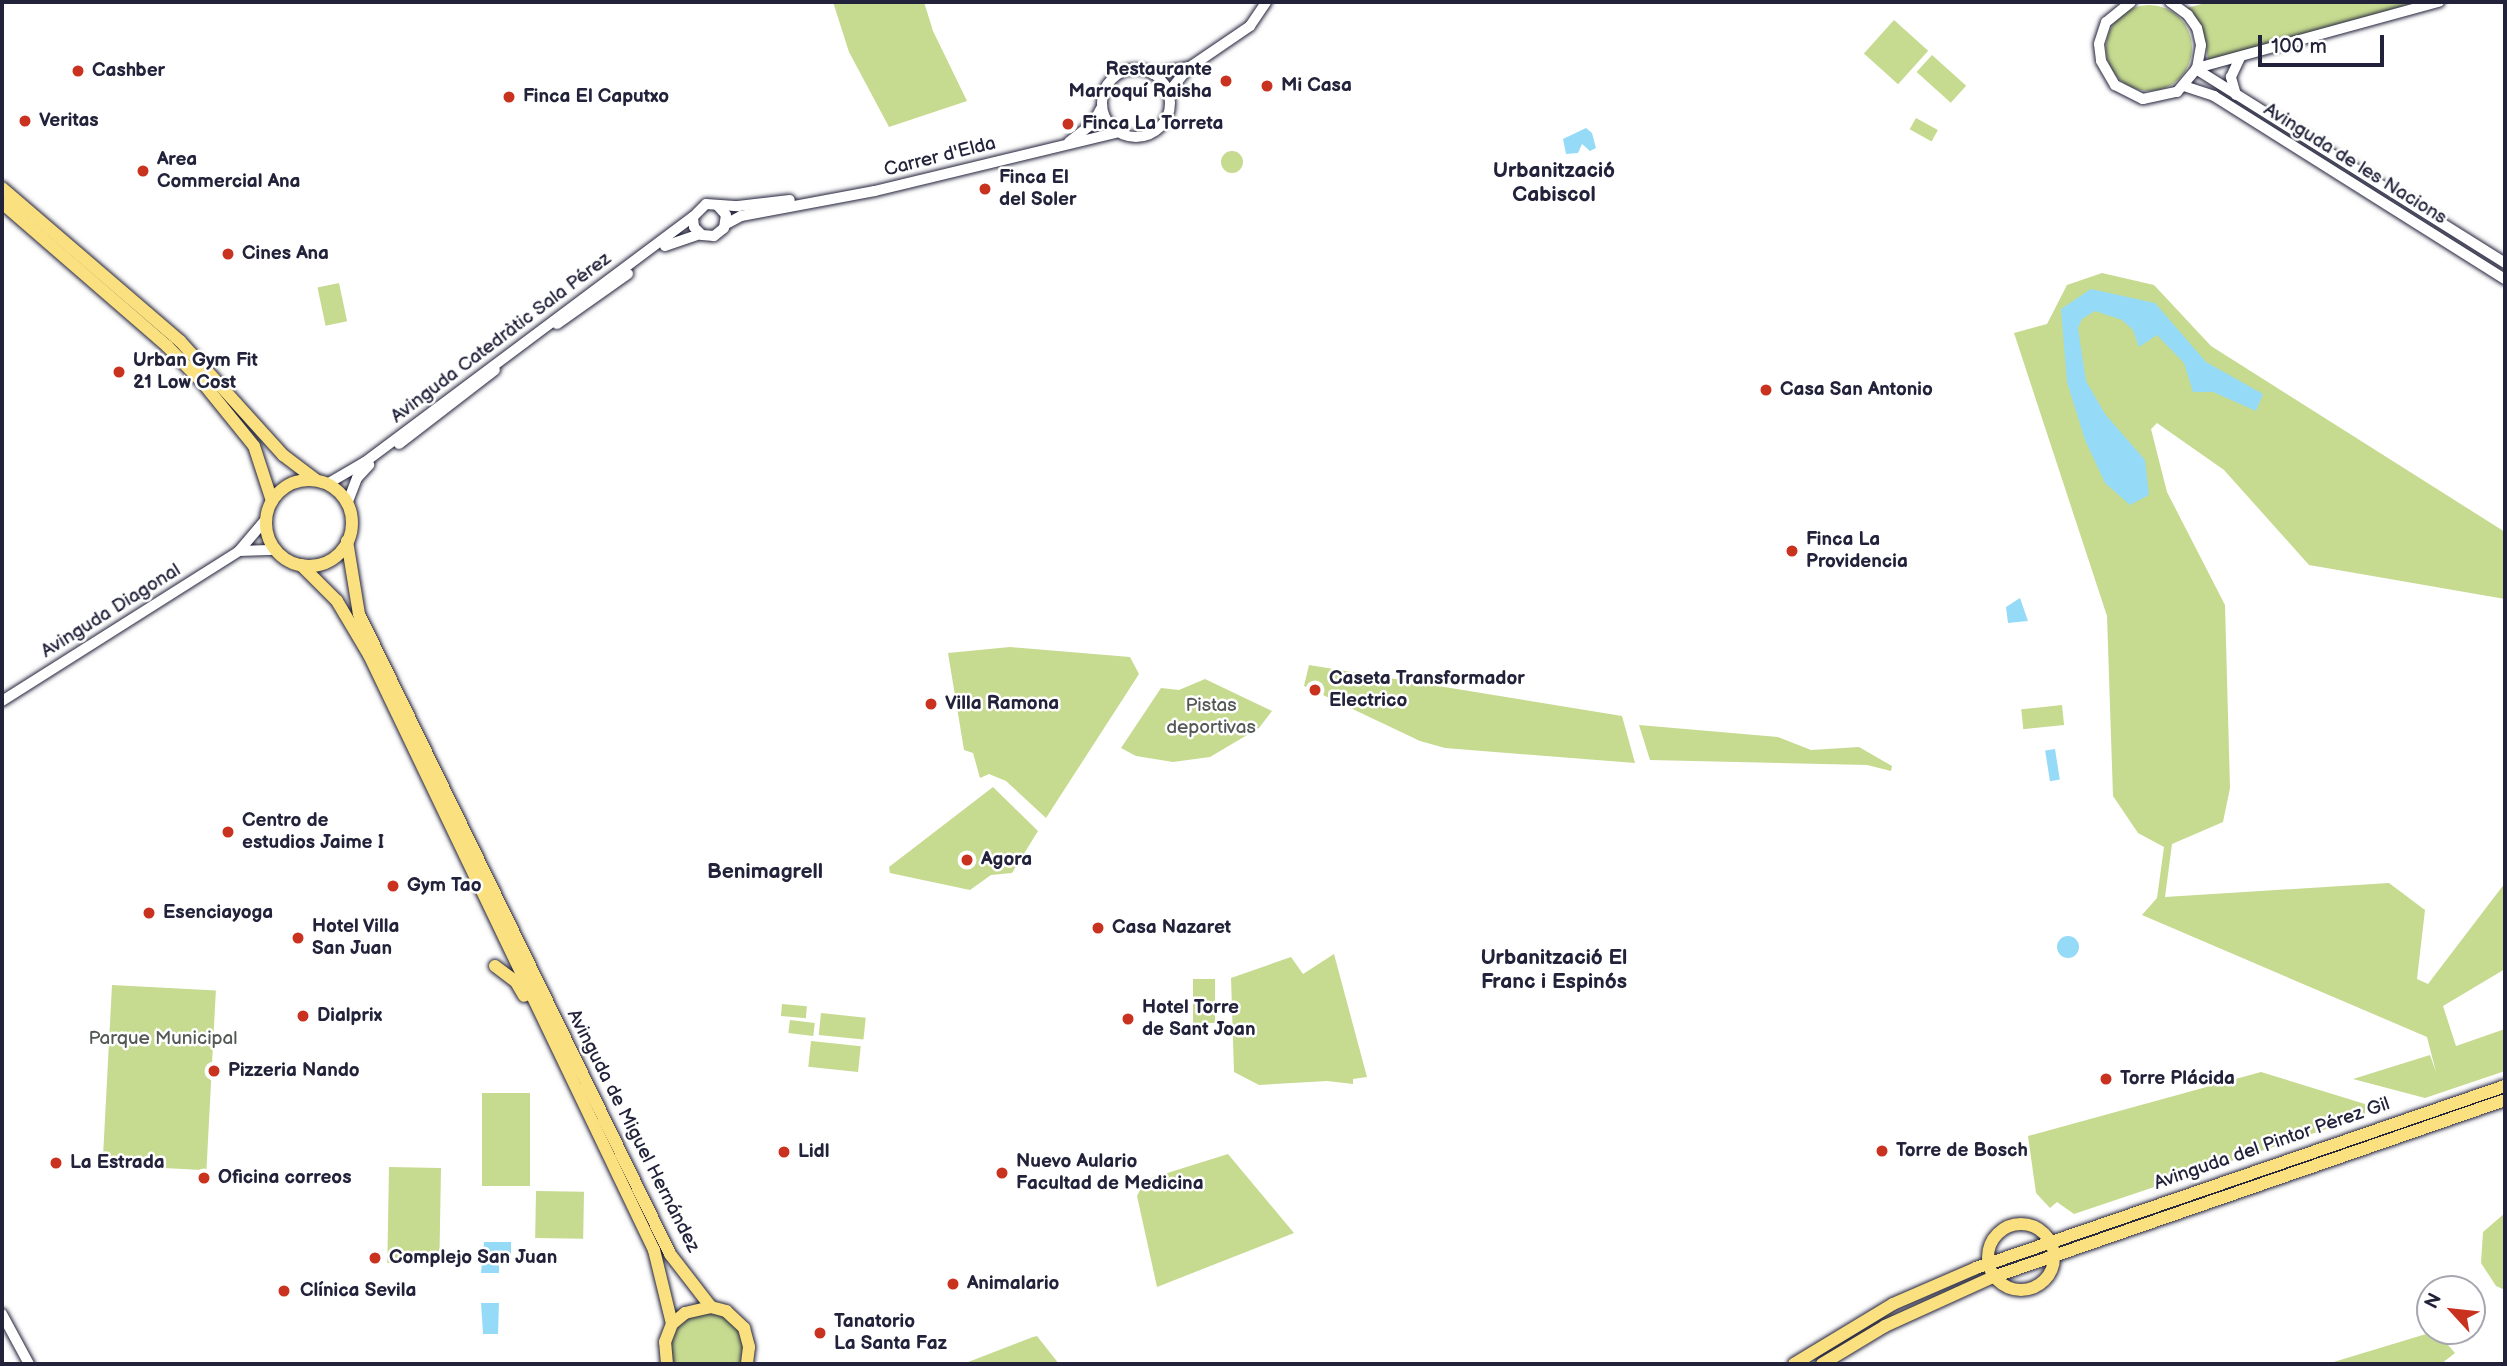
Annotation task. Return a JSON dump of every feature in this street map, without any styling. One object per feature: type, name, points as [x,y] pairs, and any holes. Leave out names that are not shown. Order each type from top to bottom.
[{"type":"main road","points":[[2,188],[180,341],[283,455],[322,482],[347,504],[351,523],[347,541],[328,561],[300,565]]},
{"type":"main road","points":[[2,203],[167,346],[203,383],[254,446],[272,501]]},
{"type":"main road","points":[[322,482],[296,482],[272,501],[266,519],[276,550],[300,565],[337,601],[356,630],[563,1063]]},
{"type":"main road","name":"Avinguda de Miguel Hernández","points":[[347,541],[359,614],[670,1254],[711,1307]]},
{"type":"main road","points":[[495,966],[516,982],[563,1063]]},
{"type":"main road","name":"Avinguda de Miguel Hernández","points":[[563,1063],[654,1250],[672,1324]]},
{"type":"main road","name":"Avinguda del Pintor Pérez Gil","points":[[1794,1364],[1901,1300],[1988,1264],[2505,1086]]},
{"type":"main road","name":"Avinguda del Pintor Pérez Gil","points":[[1822,1364],[1885,1326],[1993,1278],[2505,1100]]},
{"type":"main road","points":[[2025,1223],[2052,1241],[2056,1255],[2039,1284],[2016,1290],[1993,1278],[1988,1264],[1990,1250],[2004,1227],[2025,1223]]},
{"type":"main road","points":[[667,1364],[665,1342],[672,1324],[693,1309],[711,1307],[726,1311],[744,1328],[750,1348],[747,1364]]},
{"type":"street","points":[[1168,93],[1188,68],[1250,26],[1266,2]]},
{"type":"street","points":[[2131,2],[2117,10],[2102,33],[2104,71],[2115,85],[2143,99],[2169,96],[2184,86],[2196,69],[2201,45],[2197,28],[2174,4]]},
{"type":"street","points":[[2174,4],[2189,2]]},
{"type":"street","points":[[2196,69],[2439,2]]},
{"type":"street","points":[[2237,96],[2231,77],[2240,58]]},
{"type":"street","points":[[1153,74],[1168,93],[1169,109],[1157,129],[1136,137],[1118,132],[1102,107],[1105,88],[1117,75],[1135,69],[1153,74],[1188,68]]},
{"type":"street","name":"Avinguda de les Nacions","points":[[2196,69],[2505,264]]},
{"type":"street","name":"Avinguda de les Nacions","points":[[2184,86],[2214,96],[2505,279]]},
{"type":"street","name":"Carrer d'Elda","points":[[1059,146],[1085,131],[1102,107]]},
{"type":"street","name":"Carrer d'Elda","points":[[829,198],[1118,132]]},
{"type":"street","points":[[829,198],[741,216],[726,224],[714,236],[700,234],[693,217],[700,206],[829,198]]},
{"type":"street","points":[[717,205],[726,224]]},
{"type":"street","name":"Avinguda Catedràtic Sala Pérez","points":[[322,482],[365,463],[693,217]]},
{"type":"street","name":"Avinguda Catedràtic Sala Pérez","points":[[347,504],[357,478],[368,466],[667,244],[700,234]]},
{"type":"street","name":"Avinguda Diagonal","points":[[2,701],[239,551],[266,519]]},
{"type":"street","points":[[239,551],[276,550]]},
{"type":"street","points":[[2,1314],[29,1364]]},
{"type":"green space","points":[[833,2],[924,2],[933,31],[967,101],[889,127],[849,52]]},
{"type":"green space","points":[[2209,2],[2418,2],[2208,60],[2205,39],[2187,8]]},
{"type":"green space","points":[[2149,5],[2173,12],[2185,24],[2192,48],[2185,72],[2173,84],[2149,91],[2125,84],[2113,72],[2106,48],[2113,24],[2125,12]]},
{"type":"green space","points":[[1894,20],[1928,51],[1898,84],[1864,53]]},
{"type":"green space","points":[[1932,55],[1966,86],[1951,103],[1917,72]]},
{"type":"green space","points":[[1916,118],[1938,130],[1932,141],[1910,129]]},
{"type":"green space","points":[[1232,151],[1240,154],[1243,162],[1240,170],[1232,173],[1224,170],[1221,162],[1224,154]]},
{"type":"green space","points":[[2102,273],[2154,285],[2211,346],[2505,532],[2505,599],[2309,565],[2224,470],[2157,423],[2151,429],[2167,492],[2225,605],[2230,788],[2223,822],[2172,844],[2165,897],[2389,883],[2425,910],[2417,979],[2428,984],[2505,883],[2505,969],[2443,1006],[2456,1046],[2505,1029],[2505,1071],[2425,1098],[2353,1079],[2430,1055],[2436,1072],[2427,1037],[2142,915],[2157,898],[2164,847],[2138,833],[2113,796],[2107,616],[2014,333],[2047,324],[2067,285]]},
{"type":"green space","points":[[339,283],[347,321],[326,326],[317,288]]},
{"type":"green space","points":[[1010,647],[1130,657],[1139,674],[1046,818],[1006,781],[989,774],[980,778],[973,753],[964,750],[948,653]]},
{"type":"green space","points":[[1309,665],[1622,716],[1635,763],[1445,748],[1420,741],[1304,686]]},
{"type":"green space","name":"Pistas deportivas","points":[[1205,679],[1272,711],[1259,728],[1210,757],[1173,762],[1136,756],[1121,748],[1161,688],[1179,690]]},
{"type":"green space","points":[[2062,705],[2064,725],[2023,729],[2021,709]]},
{"type":"green space","points":[[1639,725],[1778,737],[1811,750],[1859,747],[1892,766],[1891,771],[1867,765],[1650,760]]},
{"type":"green space","points":[[993,787],[1038,831],[1012,873],[991,875],[970,890],[890,873],[889,867]]},
{"type":"green space","points":[[1334,954],[1367,1077],[1353,1079],[1353,1084],[1327,1081],[1259,1085],[1234,1072],[1231,978],[1291,957],[1303,974]]},
{"type":"green space","points":[[1193,979],[1215,979],[1215,1023],[1193,1023]]},
{"type":"green space","name":"Parque Municipal","points":[[112,985],[216,990],[206,1170],[103,1165]]},
{"type":"green space","points":[[782,1004],[807,1006],[806,1018],[781,1016]]},
{"type":"green space","points":[[821,1013],[866,1018],[863,1040],[819,1035]]},
{"type":"green space","points":[[790,1020],[815,1023],[813,1036],[788,1033]]},
{"type":"green space","points":[[811,1041],[861,1046],[858,1072],[808,1067]]},
{"type":"green space","points":[[2261,1072],[2365,1104],[2365,1116],[2074,1214],[2057,1202],[2050,1208],[2036,1193],[2028,1136]]},
{"type":"green space","points":[[482,1093],[530,1093],[530,1186],[482,1186]]},
{"type":"green space","points":[[1228,1154],[1294,1233],[1157,1287],[1137,1196],[1145,1180]]},
{"type":"green space","points":[[389,1167],[441,1168],[439,1264],[387,1263]]},
{"type":"green space","points":[[536,1191],[584,1192],[583,1239],[535,1238]]},
{"type":"green space","points":[[2505,1213],[2505,1290],[2496,1286],[2481,1263],[2483,1232]]},
{"type":"green space","points":[[712,1312],[724,1315],[740,1332],[744,1343],[740,1364],[674,1364],[670,1345],[680,1323],[689,1316]]},
{"type":"green space","points":[[1037,1336],[1059,1364],[963,1364],[1033,1337]]},
{"type":"green space","points":[[2416,1337],[2416,1345],[2448,1345],[2455,1353],[2441,1364],[2327,1364]]},
{"type":"water","points":[[1586,128],[1592,133],[1596,148],[1590,151],[1582,144],[1578,153],[1566,154],[1563,139]]},
{"type":"water","points":[[2091,289],[2155,303],[2206,362],[2263,394],[2256,411],[2213,392],[2193,392],[2184,363],[2157,335],[2139,347],[2133,330],[2122,320],[2095,311],[2082,319],[2078,328],[2086,381],[2105,414],[2145,460],[2149,495],[2130,505],[2105,483],[2085,440],[2067,382],[2061,309]]},
{"type":"water","points":[[2020,598],[2028,621],[2008,623],[2006,607]]},
{"type":"water","points":[[2055,749],[2060,780],[2050,781],[2045,751]]},
{"type":"water","points":[[2068,936],[2076,939],[2079,947],[2076,955],[2068,958],[2060,955],[2057,947],[2060,939]]},
{"type":"water","points":[[484,1242],[511,1242],[511,1261],[502,1261],[499,1249],[499,1273],[481,1273]]},
{"type":"water","points":[[481,1303],[499,1303],[498,1334],[483,1334]]},
{"type":"place","name":"Cashber","points":[[78,71]]},
{"type":"place","name":"Restaurante Marroquí Raisha","points":[[1226,81]]},
{"type":"place","name":"Mi Casa","points":[[1267,86]]},
{"type":"place","name":"Finca El Caputxo","points":[[509,97]]},
{"type":"place","name":"Veritas","points":[[25,121]]},
{"type":"place","name":"Finca La Torreta","points":[[1068,124]]},
{"type":"place","name":"Area Commercial Ana","points":[[143,171]]},
{"type":"place","name":"Finca El del Soler","points":[[985,189]]},
{"type":"place","name":"Cines Ana","points":[[228,254]]},
{"type":"place","name":"Urban Gym Fit 21 Low Cost","points":[[119,372]]},
{"type":"place","name":"Casa San Antonio","points":[[1766,390]]},
{"type":"place","name":"Finca La Providencia","points":[[1792,551]]},
{"type":"place","name":"Caseta Transformador Electrico","points":[[1315,690]]},
{"type":"place","name":"Villa Ramona","points":[[931,704]]},
{"type":"place","name":"Centro de estudios Jaime I","points":[[228,832]]},
{"type":"place","name":"Agora","points":[[967,860]]},
{"type":"place","name":"Gym Tao","points":[[393,886]]},
{"type":"place","name":"Esenciayoga","points":[[149,913]]},
{"type":"place","name":"Casa Nazaret","points":[[1098,928]]},
{"type":"place","name":"Hotel Villa San Juan","points":[[298,938]]},
{"type":"place","name":"Dialprix","points":[[303,1016]]},
{"type":"place","name":"Hotel Torre de Sant Joan","points":[[1128,1019]]},
{"type":"place","name":"Pizzeria Nando","points":[[214,1071]]},
{"type":"place","name":"Torre Plácida","points":[[2106,1079]]},
{"type":"place","name":"Torre de Bosch","points":[[1882,1151]]},
{"type":"place","name":"Lidl","points":[[784,1152]]},
{"type":"place","name":"La Estrada","points":[[56,1163]]},
{"type":"place","name":"Nuevo Aulario Facultad de Medicina","points":[[1002,1173]]},
{"type":"place","name":"Oficina correos","points":[[204,1178]]},
{"type":"place","name":"Complejo San Juan","points":[[375,1258]]},
{"type":"place","name":"Animalario","points":[[953,1284]]},
{"type":"place","name":"Clínica Sevila","points":[[284,1291]]},
{"type":"place","name":"Tanatorio La Santa Faz","points":[[820,1333]]},
{"type":"district","name":"Urbanització Cabiscol","points":[[1554,183]]},
{"type":"district","name":"Benimagrell","points":[[765,872]]},
{"type":"district","name":"Urbanització El Franc i Espinós","points":[[1554,970]]}]
